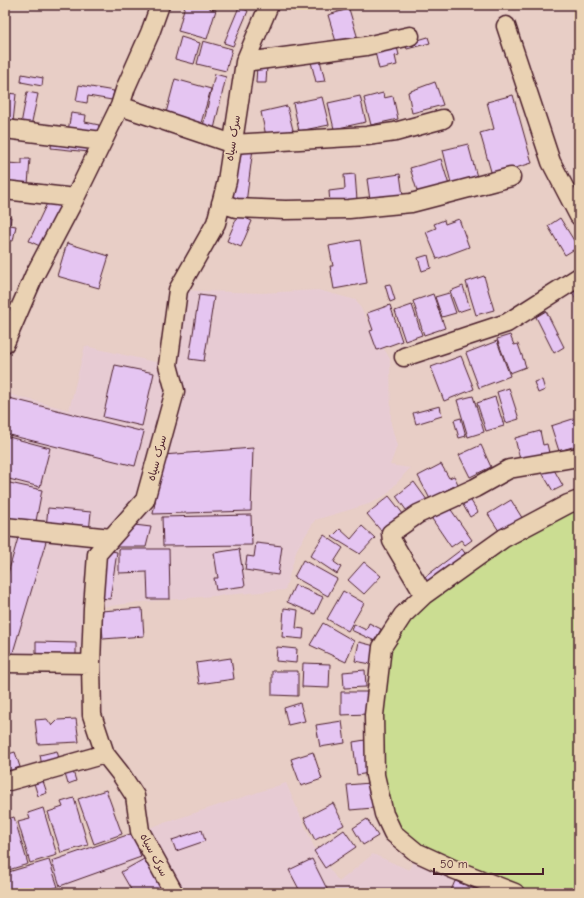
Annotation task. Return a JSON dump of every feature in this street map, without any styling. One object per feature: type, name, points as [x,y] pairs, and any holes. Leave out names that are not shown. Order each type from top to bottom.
[{"type":"street","points":[[5,343],[34,276],[75,198],[120,106],[126,87],[150,33],[160,5]]},
{"type":"street","name":"سرک سیاه","points":[[174,893],[140,831],[135,796],[105,754],[92,715],[91,664],[97,554],[145,500],[175,391],[168,365],[178,290],[216,223],[227,181],[245,62],[269,5]]},
{"type":"street","points":[[506,26],[551,162],[579,216]]},
{"type":"street","points":[[245,62],[366,46],[410,36]]},
{"type":"street","points":[[120,106],[233,144],[367,136],[395,132],[443,119]]},
{"type":"street","points":[[5,129],[102,141]]},
{"type":"street","points":[[221,203],[236,208],[285,210],[349,209],[411,203],[511,178]]},
{"type":"street","points":[[5,190],[75,198]]},
{"type":"street","points":[[404,357],[507,323],[579,277]]},
{"type":"street","points":[[424,595],[392,541],[392,533],[418,514],[475,488],[509,469],[579,457]]},
{"type":"street","points":[[515,893],[453,869],[416,852],[393,833],[384,814],[375,775],[374,715],[382,648],[403,615],[424,595],[504,538],[568,504],[579,500]]},
{"type":"street","points":[[5,527],[111,538]]},
{"type":"street","points":[[5,663],[91,664]]},
{"type":"street","points":[[5,781],[105,754]]},
{"type":"shaded area","points":[[178,290],[261,293],[318,290],[356,300],[390,359],[391,424],[397,446],[390,465],[410,468],[386,495],[369,504],[315,520],[297,549],[285,590],[142,602],[93,608],[91,664],[5,663],[5,393],[69,410],[85,346],[168,365]]},
{"type":"shaded area","points":[[286,783],[314,847],[339,882],[373,854],[409,870],[416,852],[515,893],[5,893],[5,875]]},
{"type":"green space","points":[[579,500],[579,893],[515,893],[416,852],[384,814],[382,647],[424,595]]},
{"type":"building","points":[[185,5],[210,5],[210,9],[216,10],[207,39],[178,31]]},
{"type":"building","points":[[334,5],[348,5],[349,6],[337,11]]},
{"type":"building","points":[[239,7],[248,11],[233,46],[224,43]]},
{"type":"building","points":[[349,9],[358,39],[337,45],[328,15]]},
{"type":"building","points":[[181,37],[200,43],[194,64],[175,59]]},
{"type":"building","points":[[428,37],[430,43],[407,49],[405,44]]},
{"type":"building","points":[[203,41],[232,49],[226,71],[197,64]]},
{"type":"building","points":[[397,47],[399,55],[395,56],[397,65],[379,69],[375,52]]},
{"type":"building","points":[[320,60],[325,81],[316,82],[311,62]]},
{"type":"building","points":[[257,65],[267,66],[266,83],[256,83]]},
{"type":"building","points":[[22,74],[43,78],[42,86],[21,82]]},
{"type":"building","points":[[215,74],[226,77],[214,129],[203,126]]},
{"type":"building","points":[[175,79],[211,89],[201,123],[166,113]]},
{"type":"building","points":[[435,82],[443,105],[412,113],[408,92]]},
{"type":"building","points":[[79,85],[114,91],[112,100],[88,96],[87,103],[76,101]]},
{"type":"building","points":[[5,89],[7,93],[16,94],[13,122],[5,121]]},
{"type":"building","points":[[27,92],[38,94],[31,126],[21,124]]},
{"type":"building","points":[[383,93],[384,98],[393,96],[398,119],[371,125],[364,98]]},
{"type":"building","points":[[513,95],[532,163],[492,175],[480,133],[494,129],[487,102]]},
{"type":"building","points":[[360,96],[366,122],[334,129],[328,103]]},
{"type":"building","points":[[322,97],[329,125],[299,131],[293,103]]},
{"type":"building","points":[[287,106],[293,130],[266,136],[261,112]]},
{"type":"building","points":[[71,113],[86,115],[85,122],[99,125],[97,137],[68,131]]},
{"type":"building","points":[[52,138],[90,142],[89,152],[51,148]]},
{"type":"building","points":[[468,144],[477,177],[451,183],[443,150]]},
{"type":"building","points":[[240,146],[253,148],[246,203],[232,201]]},
{"type":"building","points":[[22,159],[30,159],[28,185],[6,183],[7,163],[22,164]]},
{"type":"building","points":[[441,159],[449,185],[418,194],[410,168]]},
{"type":"building","points":[[355,174],[357,200],[330,203],[329,191],[345,189],[344,175]]},
{"type":"building","points":[[400,174],[403,196],[370,200],[367,179]]},
{"type":"building","points":[[49,199],[62,205],[42,247],[29,241]]},
{"type":"building","points":[[238,215],[252,221],[241,247],[227,241]]},
{"type":"building","points":[[5,216],[11,217],[10,225],[16,226],[13,241],[5,240]]},
{"type":"building","points":[[560,218],[578,247],[565,255],[548,226]]},
{"type":"building","points":[[459,219],[469,247],[437,259],[426,232],[436,228],[434,224],[444,220],[445,224]]},
{"type":"building","points":[[360,240],[367,283],[334,289],[330,266],[333,266],[329,246]]},
{"type":"building","points":[[67,243],[109,256],[99,288],[57,276]]},
{"type":"building","points":[[428,255],[431,268],[422,271],[418,258]]},
{"type":"building","points":[[484,276],[494,310],[476,315],[466,282]]},
{"type":"building","points":[[390,284],[395,300],[390,302],[385,285]]},
{"type":"building","points":[[463,286],[470,308],[458,312],[450,291]]},
{"type":"building","points":[[579,287],[579,304],[571,291]]},
{"type":"building","points":[[449,293],[456,313],[442,317],[435,297]]},
{"type":"building","points":[[433,294],[445,328],[424,335],[413,301]]},
{"type":"building","points":[[199,295],[214,297],[204,361],[189,359]]},
{"type":"building","points":[[390,305],[402,341],[377,350],[370,331],[373,330],[367,313]]},
{"type":"building","points":[[412,305],[422,335],[405,341],[395,311]]},
{"type":"building","points":[[546,311],[564,347],[554,353],[536,317]]},
{"type":"building","points":[[510,335],[514,345],[518,344],[526,367],[510,373],[497,339]]},
{"type":"building","points":[[497,341],[510,376],[479,388],[466,353]]},
{"type":"building","points":[[461,356],[474,389],[444,401],[431,367]]},
{"type":"building","points":[[115,365],[154,373],[142,426],[103,417]]},
{"type":"building","points":[[542,380],[545,390],[538,393],[534,382]]},
{"type":"building","points":[[509,388],[519,419],[506,423],[497,392]]},
{"type":"building","points":[[473,396],[484,432],[468,437],[457,400]]},
{"type":"building","points":[[5,397],[144,432],[135,466],[5,434]]},
{"type":"building","points":[[495,397],[504,426],[486,431],[477,403]]},
{"type":"building","points":[[440,406],[442,416],[416,424],[413,413]]},
{"type":"building","points":[[579,417],[579,445],[559,451],[551,426]]},
{"type":"building","points":[[461,418],[466,436],[459,438],[454,420]]},
{"type":"building","points":[[540,431],[543,445],[547,444],[550,457],[521,464],[515,438]]},
{"type":"building","points":[[5,436],[50,448],[40,487],[5,478]]},
{"type":"building","points":[[481,445],[491,467],[470,477],[459,455]]},
{"type":"building","points":[[253,448],[251,511],[153,514],[163,455]]},
{"type":"building","points":[[441,464],[449,478],[454,476],[458,484],[430,499],[418,476]]},
{"type":"building","points":[[552,466],[563,486],[553,491],[541,471]]},
{"type":"building","points":[[5,482],[42,490],[35,526],[5,522]]},
{"type":"building","points":[[414,482],[427,500],[409,514],[396,496]]},
{"type":"building","points":[[466,493],[478,512],[470,517],[459,498]]},
{"type":"building","points":[[389,496],[404,515],[382,532],[367,514]]},
{"type":"building","points":[[511,500],[524,521],[501,534],[488,514]]},
{"type":"building","points":[[447,504],[472,540],[465,545],[461,540],[451,547],[430,516]]},
{"type":"building","points":[[48,508],[91,512],[89,532],[46,528]]},
{"type":"building","points":[[251,515],[252,545],[163,546],[162,517]]},
{"type":"building","points":[[126,524],[151,527],[146,547],[110,547]]},
{"type":"building","points":[[362,526],[375,538],[360,554],[332,537],[340,529],[351,539]]},
{"type":"building","points":[[324,535],[343,548],[334,562],[341,567],[337,574],[310,556]]},
{"type":"building","points":[[18,538],[47,538],[11,659],[5,659],[5,584]]},
{"type":"building","points":[[256,543],[282,546],[278,575],[245,570],[247,556],[254,557]]},
{"type":"building","points":[[119,549],[169,549],[170,599],[148,599],[147,572],[119,573]]},
{"type":"building","points":[[239,549],[245,586],[216,590],[214,578],[218,578],[214,553]]},
{"type":"building","points":[[462,549],[467,556],[426,588],[421,580]]},
{"type":"building","points":[[106,550],[117,552],[110,599],[98,598]]},
{"type":"building","points":[[303,560],[337,579],[328,596],[294,577]]},
{"type":"building","points":[[364,562],[381,576],[364,594],[348,580]]},
{"type":"building","points":[[295,585],[323,597],[315,614],[287,602]]},
{"type":"building","points":[[343,591],[364,603],[348,631],[327,619]]},
{"type":"building","points":[[142,608],[144,636],[103,639],[101,611]]},
{"type":"building","points":[[284,608],[298,610],[296,628],[304,629],[303,639],[282,637]]},
{"type":"building","points":[[323,623],[354,641],[346,662],[310,645]]},
{"type":"building","points":[[369,623],[381,629],[375,641],[351,630],[354,624],[366,630]]},
{"type":"building","points":[[36,642],[76,643],[76,661],[36,661]]},
{"type":"building","points":[[359,642],[375,646],[371,664],[355,661]]},
{"type":"building","points":[[277,647],[297,649],[296,663],[276,661]]},
{"type":"building","points":[[231,658],[234,679],[199,684],[196,663]]},
{"type":"building","points":[[303,663],[330,664],[329,688],[302,687]]},
{"type":"building","points":[[365,670],[366,687],[344,688],[343,672]]},
{"type":"building","points":[[272,671],[298,671],[298,696],[272,695]]},
{"type":"building","points":[[341,692],[367,692],[368,714],[341,715]]},
{"type":"building","points":[[300,703],[305,721],[288,725],[284,708]]},
{"type":"building","points":[[47,719],[52,726],[58,720],[76,719],[79,742],[38,744],[35,720]]},
{"type":"building","points":[[342,721],[345,743],[320,747],[316,725]]},
{"type":"building","points":[[365,740],[369,773],[357,775],[353,742]]},
{"type":"building","points":[[57,751],[60,762],[42,766],[40,755]]},
{"type":"building","points":[[15,752],[20,767],[5,772],[5,755]]},
{"type":"building","points":[[313,752],[322,779],[301,786],[291,759]]},
{"type":"building","points":[[73,771],[76,781],[68,784],[65,774]]},
{"type":"building","points":[[42,778],[47,793],[38,796],[33,780]]},
{"type":"building","points":[[370,783],[373,808],[350,810],[347,785]]},
{"type":"building","points":[[106,790],[122,834],[94,844],[78,799]]},
{"type":"building","points":[[74,798],[88,845],[61,853],[48,812],[63,807],[61,802]]},
{"type":"building","points":[[333,803],[344,825],[315,840],[304,818]]},
{"type":"building","points":[[43,808],[57,855],[30,863],[18,822],[30,819],[28,813]]},
{"type":"building","points":[[14,817],[28,864],[5,871],[5,820]]},
{"type":"building","points":[[367,819],[378,836],[363,845],[353,828]]},
{"type":"building","points":[[202,830],[205,841],[176,851],[172,840]]},
{"type":"building","points":[[344,830],[356,847],[325,868],[314,851]]},
{"type":"building","points":[[133,833],[141,857],[60,886],[52,861]]},
{"type":"building","points":[[144,859],[164,893],[133,893],[121,872]]},
{"type":"building","points":[[312,859],[329,893],[301,893],[289,870]]},
{"type":"building","points":[[49,860],[58,887],[37,893],[5,893],[5,873]]},
{"type":"building","points":[[455,881],[485,893],[450,893]]}]
